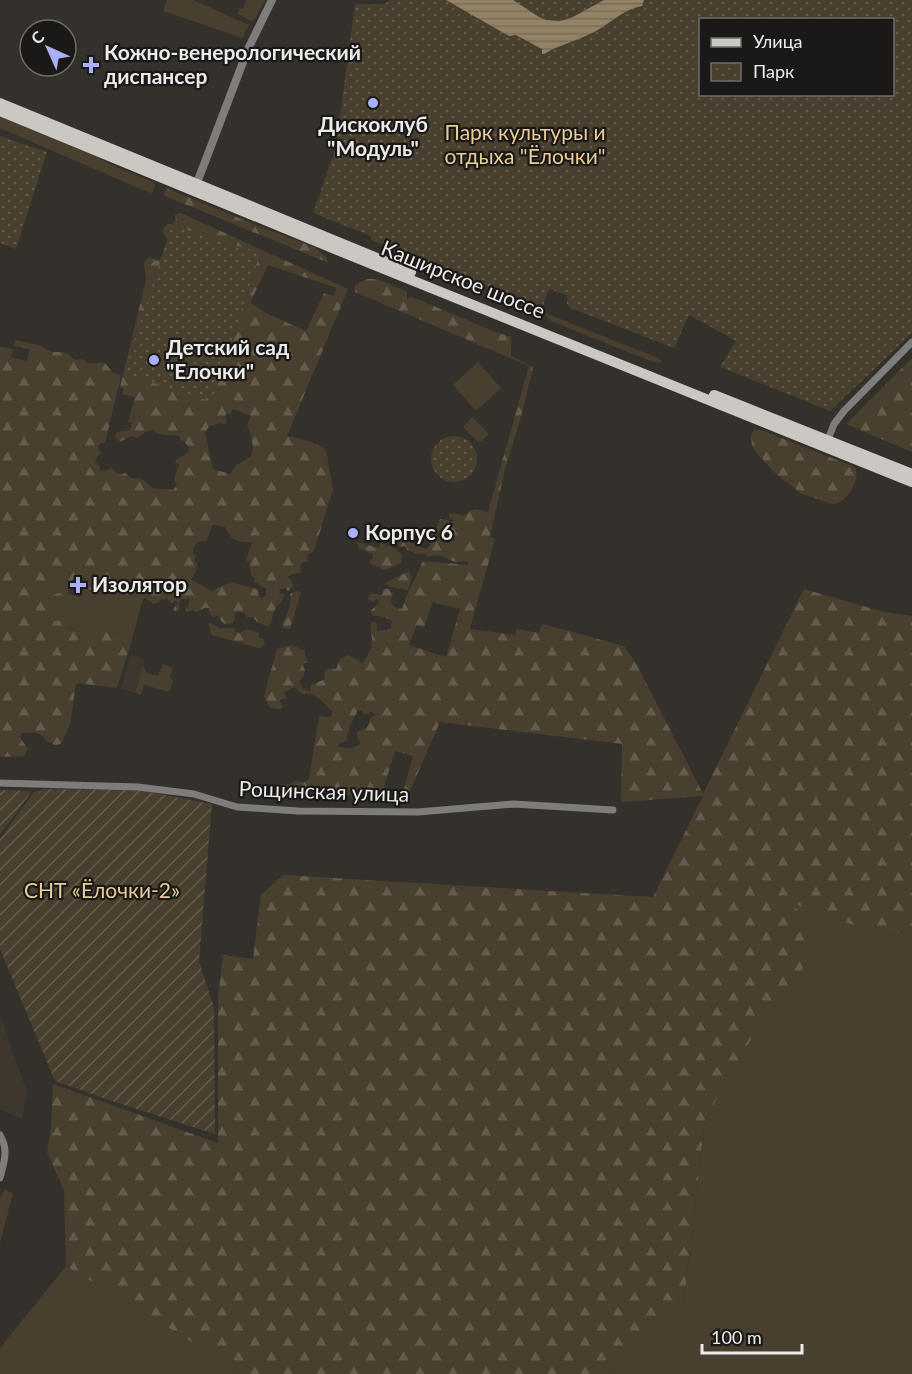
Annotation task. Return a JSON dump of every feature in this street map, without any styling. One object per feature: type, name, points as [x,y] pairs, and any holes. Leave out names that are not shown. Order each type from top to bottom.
[{"type":"main road","name":"Каширское шоссе","points":[[0,103],[195,188]]},
{"type":"main road","name":"Каширское шоссе","points":[[0,111],[693,387],[912,482]]},
{"type":"main road","name":"Каширское шоссе","points":[[826,444],[912,474]]},
{"type":"street","points":[[195,188],[248,50],[272,0]]},
{"type":"street","points":[[826,444],[834,424],[844,411],[912,342]]},
{"type":"street","name":"Рощинская улица","points":[[0,783],[138,787],[194,794],[237,807],[298,811],[418,812],[514,804],[613,810]]},
{"type":"street","points":[[0,1135],[6,1153],[0,1178]]},
{"type":"shaded area","points":[[446,0],[513,0],[539,17],[560,21],[571,18],[604,0],[644,0],[642,6],[629,10],[598,30],[542,54],[542,49],[516,35],[509,36]]},
{"type":"shaded area","points":[[131,655],[145,659],[135,693],[121,689]]},
{"type":"shaded area","points":[[0,1015],[27,1092],[22,1119],[0,1110]]},
{"type":"green space","points":[[167,0],[193,0],[249,25],[242,38],[163,11]]},
{"type":"green space","points":[[246,0],[265,0],[253,22],[238,14],[239,8],[243,9]]},
{"type":"green space","name":"Парк культуры и отдыха \"Ёлочки\"","points":[[391,0],[912,0],[912,333],[830,411],[720,367],[736,341],[689,315],[674,348],[571,308],[567,304],[567,295],[549,289],[542,308],[371,240],[371,236],[313,213],[336,147],[355,4],[384,4]]},
{"type":"green space","points":[[0,117],[153,182],[155,185],[152,194],[0,128]]},
{"type":"green space","points":[[0,136],[47,152],[16,249],[0,243]]},
{"type":"green space","points":[[166,188],[314,247],[326,257],[329,263],[165,196]]},
{"type":"green space","points":[[181,213],[348,289],[287,436],[312,442],[326,450],[333,489],[314,551],[308,554],[307,562],[300,565],[302,572],[287,577],[291,580],[293,587],[288,591],[285,588],[280,589],[279,593],[284,595],[276,607],[269,627],[239,612],[234,614],[233,623],[226,624],[218,615],[214,617],[210,615],[209,608],[197,612],[185,611],[185,607],[188,608],[189,599],[180,599],[179,609],[175,612],[173,609],[178,603],[175,601],[172,603],[168,599],[161,599],[154,604],[145,598],[111,590],[94,591],[84,587],[86,578],[74,575],[72,583],[43,593],[43,598],[59,593],[67,597],[64,602],[57,604],[53,613],[55,621],[66,621],[69,628],[82,633],[85,628],[97,627],[132,640],[117,688],[76,683],[70,725],[61,744],[55,745],[36,733],[21,733],[21,739],[28,749],[24,756],[0,757],[0,347],[13,349],[11,357],[27,361],[30,349],[14,346],[15,340],[38,345],[53,352],[68,354],[75,360],[83,359],[86,363],[105,363],[113,373],[121,376],[105,443],[100,443],[98,447],[101,454],[95,463],[100,466],[99,470],[106,471],[111,468],[120,475],[125,473],[131,478],[142,479],[153,488],[173,490],[177,485],[174,480],[179,464],[175,463],[177,459],[186,454],[189,448],[179,436],[161,435],[153,429],[137,438],[131,436],[120,442],[115,436],[117,432],[130,430],[132,423],[128,422],[135,397],[122,394],[124,388],[120,387],[146,280],[144,262],[150,257],[157,261],[161,258],[168,239],[163,230],[167,224],[172,224],[176,220],[175,214]],"holes":[[[268,265],[337,288],[333,296],[324,293],[306,331],[250,303]],[[233,409],[251,416],[247,426],[253,448],[251,456],[236,465],[230,474],[213,469],[205,433],[209,426],[221,423],[225,425],[226,414],[230,414]],[[213,525],[225,527],[236,540],[252,542],[246,560],[249,562],[251,576],[255,578],[254,582],[266,588],[266,596],[261,598],[257,589],[237,583],[226,584],[212,591],[191,580],[197,569],[197,562],[194,561],[196,555],[193,553],[194,546],[198,542],[206,541]]]},
{"type":"green space","points":[[172,225],[260,253],[212,402],[124,373]]},
{"type":"green space","points":[[367,279],[376,279],[407,291],[407,300],[410,297],[417,299],[511,337],[511,356],[533,367],[505,469],[490,537],[495,539],[470,629],[515,635],[517,629],[539,633],[542,624],[624,646],[637,665],[703,794],[804,589],[884,612],[912,616],[912,930],[884,936],[792,903],[808,923],[801,983],[751,1039],[705,1119],[684,1301],[653,1319],[630,1352],[609,1374],[241,1374],[66,1266],[64,1190],[47,1152],[51,1129],[53,1084],[218,1143],[218,997],[223,955],[253,959],[261,895],[283,875],[653,897],[703,796],[621,802],[622,744],[440,722],[406,800],[262,788],[268,785],[304,782],[309,779],[319,716],[330,717],[333,712],[315,696],[302,694],[295,687],[284,692],[286,698],[279,700],[283,706],[281,709],[270,708],[264,696],[277,649],[292,645],[305,651],[308,662],[302,664],[305,670],[299,682],[303,689],[310,691],[311,685],[325,679],[324,673],[328,668],[336,669],[340,659],[347,655],[359,660],[361,664],[363,662],[372,645],[371,622],[376,622],[377,631],[391,629],[392,621],[385,617],[372,615],[371,610],[379,601],[376,599],[374,602],[368,599],[370,594],[381,595],[384,589],[389,589],[393,594],[390,602],[402,609],[423,561],[468,565],[468,561],[458,562],[441,556],[428,557],[425,554],[415,554],[408,551],[405,546],[400,547],[393,536],[386,536],[382,530],[388,528],[404,539],[426,549],[430,546],[430,542],[426,542],[423,536],[432,533],[435,533],[442,542],[449,543],[446,534],[433,531],[440,519],[451,522],[454,520],[449,517],[449,513],[464,516],[475,510],[488,512],[529,366],[355,292],[355,285]],"holes":[[[433,602],[460,609],[446,657],[409,645],[417,625],[424,627]],[[358,710],[364,714],[371,711],[376,716],[372,716],[366,727],[357,732],[361,744],[349,748],[338,746],[346,741]],[[395,751],[413,756],[402,796],[383,790]]]},
{"type":"green space","points":[[545,313],[662,361],[658,363],[648,360],[551,321]]},
{"type":"green space","points":[[912,358],[912,452],[846,424]]},
{"type":"green space","points":[[478,362],[501,388],[476,411],[453,385]]},
{"type":"green space","points":[[472,417],[489,434],[479,443],[463,427]]},
{"type":"green space","points":[[754,429],[855,467],[856,478],[852,490],[843,500],[833,504],[802,494],[777,475],[755,451],[751,435]]},
{"type":"green space","points":[[454,436],[470,443],[477,459],[470,475],[454,482],[438,475],[431,459],[438,443]]},
{"type":"green space","points":[[357,542],[378,548],[381,543],[393,547],[402,555],[401,563],[386,570],[371,564],[369,561],[373,558],[373,554],[358,548]]},
{"type":"green space","points":[[409,571],[412,579],[408,590],[391,587],[385,583]]},
{"type":"green space","points":[[72,583],[69,594],[81,597],[84,587],[93,592],[111,590],[143,599],[132,640],[97,627],[82,633],[55,621],[53,613],[59,593],[43,598],[43,593]]},
{"type":"green space","points":[[296,591],[301,592],[290,629],[284,628],[282,624],[289,610],[290,594]]},
{"type":"green space","points":[[209,623],[218,628],[235,628],[234,632],[240,633],[247,629],[259,633],[259,638],[263,639],[265,644],[259,648],[212,635]]},
{"type":"green space","points":[[163,664],[173,668],[170,677],[174,680],[169,692],[144,685],[141,695],[135,693],[143,665],[147,673],[158,676]]},
{"type":"green space","name":"СНТ «Ёлочки-2»","points":[[43,789],[139,790],[212,804],[199,961],[214,1008],[215,1134],[55,1081],[0,949],[0,839],[34,792]]},
{"type":"green space","points":[[0,790],[32,791],[0,835]]},
{"type":"green space","points":[[791,902],[884,936],[912,930],[912,1374],[609,1374],[630,1352],[653,1319],[684,1301],[705,1119],[751,1039],[801,983]]},
{"type":"green space","points":[[5,1190],[13,1193],[0,1243],[0,1198]]},
{"type":"green space","points":[[66,1266],[241,1374],[0,1374],[0,1348]]},
{"type":"place","name":"Кожно-венерологический диспансер","points":[[91,65]]},
{"type":"place","name":"Дискоклуб \"Модуль\"","points":[[373,103]]},
{"type":"place","name":"Детский сад \"Елочки\"","points":[[154,360]]},
{"type":"place","name":"Корпус 6","points":[[353,533]]},
{"type":"place","name":"Изолятор","points":[[78,585]]}]
